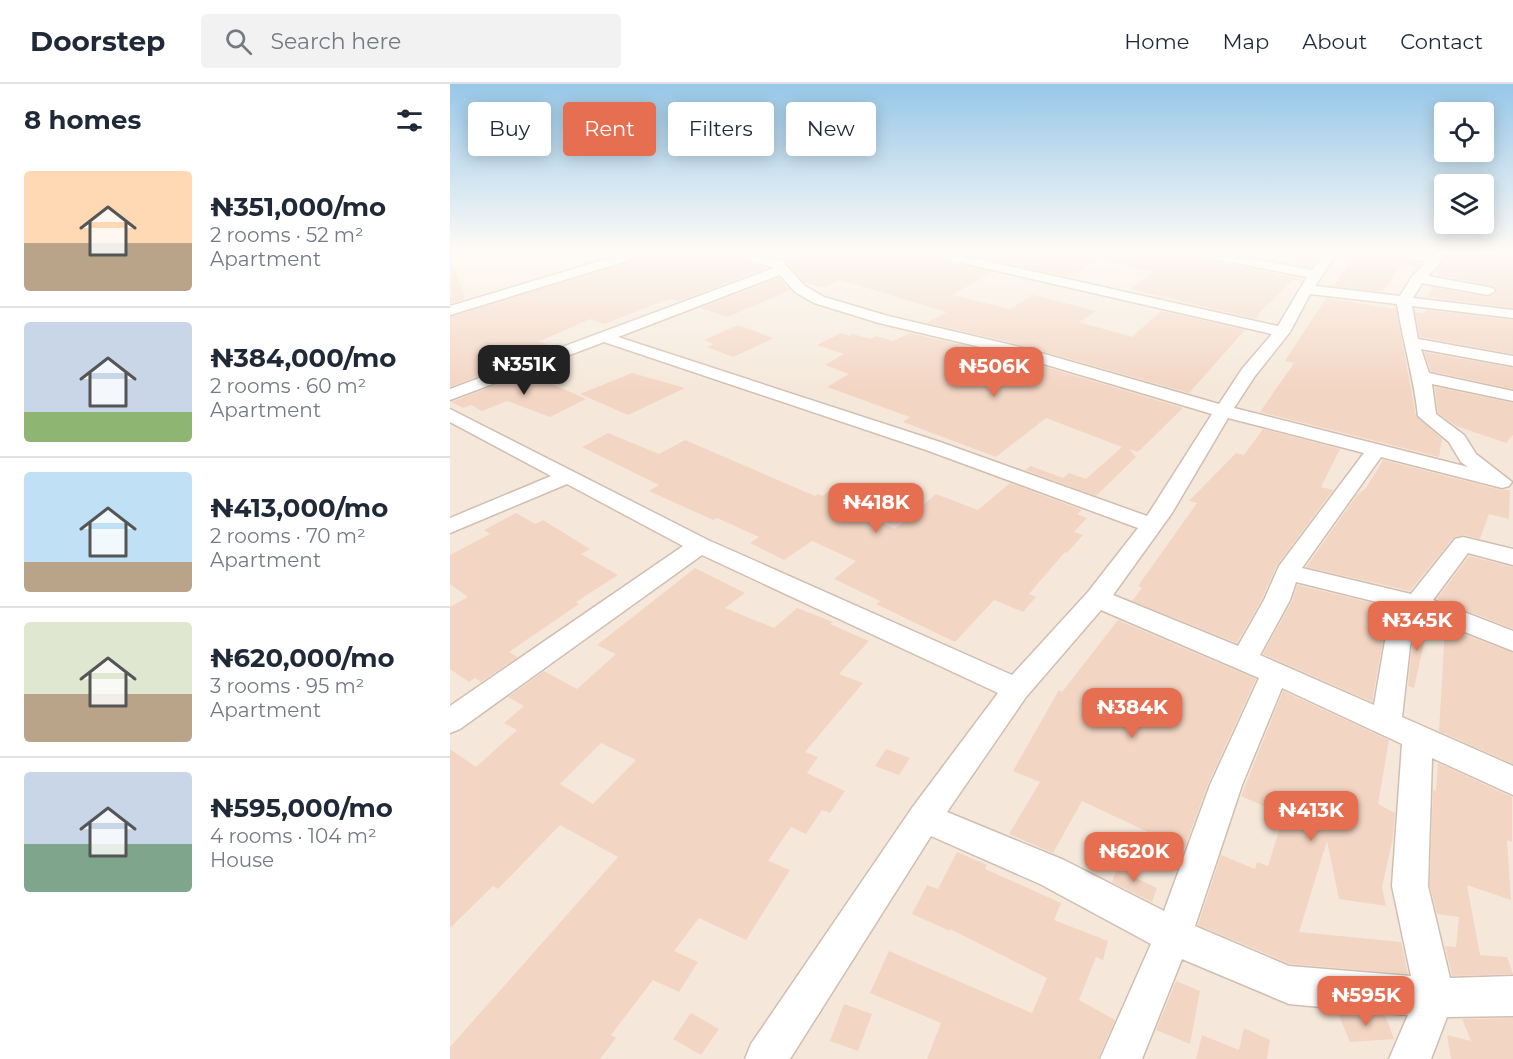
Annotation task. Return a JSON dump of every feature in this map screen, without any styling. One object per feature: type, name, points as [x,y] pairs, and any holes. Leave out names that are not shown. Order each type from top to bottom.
[{"type":"street","points":[[450,311],[494,298]]},
{"type":"street","points":[[450,395],[711,298]]},
{"type":"street","points":[[815,298],[884,320],[1014,350],[1223,411],[1508,485]]},
{"type":"street","points":[[1126,298],[1282,332]]},
{"type":"street","points":[[766,1059],[924,818],[1017,689],[1097,598],[1151,525],[1248,373],[1282,332],[1302,298]]},
{"type":"street","points":[[1387,298],[1513,314]]},
{"type":"street","points":[[1406,298],[1404,301],[1411,342],[1422,376],[1427,416],[1457,439],[1468,458],[1508,485]]},
{"type":"street","points":[[606,338],[933,446],[1151,525]]},
{"type":"street","points":[[1411,342],[1513,361]]},
{"type":"street","points":[[1422,376],[1513,396]]},
{"type":"street","points":[[450,416],[700,544],[1017,689]]},
{"type":"street","points":[[1121,1059],[1173,936],[1226,785],[1277,600],[1287,572],[1376,452]]},
{"type":"street","points":[[450,526],[569,476]]},
{"type":"street","points":[[450,721],[700,544]]},
{"type":"street","points":[[1410,1059],[1435,998],[1410,886],[1402,729],[1393,666],[1400,633],[1418,604],[1463,544],[1513,557]]},
{"type":"street","points":[[1287,572],[1418,604],[1513,641]]},
{"type":"street","points":[[1097,598],[1402,729],[1513,781]]},
{"type":"street","points":[[924,818],[1052,872],[1173,936],[1289,985],[1435,998],[1513,996]]},
{"type":"shaded area","points":[[450,298],[1513,298],[1513,1059],[450,1059]]},
{"type":"building","points":[[450,298],[465,298],[465,299],[450,304]]},
{"type":"building","points":[[513,298],[688,298],[679,301],[671,299],[660,302],[604,324],[590,319],[538,342],[547,344],[505,363],[509,365],[450,387],[450,317]]},
{"type":"building","points":[[728,298],[773,298],[728,317],[700,308]]},
{"type":"building","points":[[899,298],[962,298],[1010,309],[1029,298],[1043,298],[1096,311],[1079,322],[1132,337],[1161,311],[1245,330],[1189,393],[1021,345],[927,323],[947,312]]},
{"type":"building","points":[[1166,298],[1274,298],[1257,315],[1259,315],[1256,319]]},
{"type":"building","points":[[1326,298],[1396,309],[1416,416],[1442,439],[1439,457],[1260,412],[1294,363],[1285,361]]},
{"type":"building","points":[[1431,298],[1513,298],[1513,308]]},
{"type":"building","points":[[1426,310],[1513,320],[1513,354],[1420,337],[1415,312],[1425,313]]},
{"type":"building","points":[[738,325],[774,338],[733,357],[707,347],[714,344],[704,340]]},
{"type":"building","points":[[841,333],[870,339],[876,336],[893,341],[910,333],[1009,356],[1183,408],[1138,452],[1129,449],[1136,457],[1096,496],[1025,470],[1031,466],[1063,478],[1069,473],[1086,479],[1122,447],[1046,418],[996,457],[903,422],[910,417],[827,387],[849,374],[825,365],[844,354],[817,345]]},
{"type":"building","points":[[1424,352],[1513,368],[1513,389],[1431,371]]},
{"type":"building","points":[[527,373],[586,399],[550,417],[507,401],[482,411],[471,405],[463,408],[451,402]]},
{"type":"building","points":[[632,373],[685,388],[628,415],[580,394]]},
{"type":"building","points":[[1435,387],[1513,403],[1513,435],[1506,443],[1456,426],[1438,413]]},
{"type":"building","points":[[1263,429],[1340,449],[1321,487],[1333,490],[1277,565],[1262,599],[1237,643],[1132,601],[1142,588],[1138,586],[1197,503],[1189,501],[1236,453],[1244,455]]},
{"type":"building","points":[[608,433],[659,454],[685,440],[815,496],[818,494],[823,496],[834,487],[865,500],[854,510],[895,529],[936,494],[978,510],[1010,483],[1082,510],[1077,514],[1087,518],[1074,532],[1083,535],[1067,553],[1065,552],[1029,594],[1036,597],[1023,612],[994,600],[955,642],[876,604],[880,601],[834,579],[856,561],[812,541],[784,560],[750,543],[759,537],[717,518],[713,520],[649,491],[659,485],[582,447]]},
{"type":"building","points":[[1383,460],[1501,490],[1510,490],[1509,519],[1489,514],[1480,539],[1464,535],[1453,538],[1410,591],[1306,567],[1357,495],[1366,488]]},
{"type":"building","points":[[516,513],[535,524],[543,520],[590,549],[581,554],[618,575],[576,602],[579,604],[509,652],[518,657],[481,682],[475,678],[469,682],[450,669],[450,607],[468,597],[450,584],[450,555],[490,534],[484,530]]},
{"type":"building","points":[[1469,556],[1513,567],[1513,629],[1437,599]]},
{"type":"building","points":[[695,568],[745,593],[725,608],[774,628],[797,608],[833,622],[830,624],[869,641],[839,674],[863,683],[805,752],[818,757],[807,773],[845,791],[830,813],[822,810],[806,834],[791,827],[768,861],[790,870],[746,940],[699,918],[674,951],[698,962],[679,992],[653,980],[611,1035],[616,1038],[600,1059],[450,1059],[450,1047],[618,857],[560,825],[498,889],[493,886],[450,928],[450,749],[476,767],[517,730],[504,723],[524,706],[508,697],[544,671],[577,689],[616,654],[597,645]],"holes":[[[601,743],[636,760],[593,804],[560,784]]]},
{"type":"building","points":[[1297,585],[1398,609],[1384,635],[1372,702],[1263,654],[1292,601]]},
{"type":"building","points":[[1423,618],[1433,622],[1429,621],[1414,688],[1408,686],[1412,647]]},
{"type":"building","points":[[1118,620],[1256,679],[1208,784],[1184,849],[1082,801],[1053,853],[1009,834],[1040,782],[1013,771],[1059,690],[1062,692]]},
{"type":"building","points":[[1445,627],[1513,653],[1513,764],[1439,731]]},
{"type":"building","points":[[1283,691],[1389,740],[1378,804],[1395,813],[1393,837],[1382,887],[1386,906],[1339,899],[1327,841],[1299,932],[1401,942],[1408,974],[1290,964],[1198,925],[1221,855],[1255,869],[1257,862],[1268,866],[1284,815],[1241,796]]},
{"type":"building","points":[[886,749],[910,758],[899,775],[875,766]]},
{"type":"building","points":[[1438,763],[1512,797],[1512,842],[1507,840],[1511,900],[1467,885],[1480,955],[1507,957],[1513,974],[1452,976],[1445,946],[1456,947],[1459,917],[1437,914],[1430,886],[1433,790],[1436,791]]},
{"type":"building","points":[[957,852],[987,865],[985,869],[1061,903],[1054,920],[1108,941],[1103,960],[1096,957],[1079,1000],[1115,1020],[1098,1059],[927,1059],[941,1023],[870,993],[889,951],[1032,1013],[1047,978],[950,929],[950,931],[912,914],[927,885],[938,889]]},
{"type":"building","points":[[1119,864],[1136,872],[1134,877],[1157,888],[1152,902],[1112,882]]},
{"type":"building","points":[[1176,981],[1200,991],[1190,1044],[1156,1030]]},
{"type":"building","points":[[844,1004],[872,1014],[858,1051],[830,1041]]},
{"type":"building","points":[[1337,1011],[1385,1015],[1394,1039],[1350,1042]]},
{"type":"building","points":[[691,1013],[719,1029],[701,1055],[673,1039]]},
{"type":"building","points":[[1513,1018],[1513,1059],[1451,1059],[1447,1035],[1471,1041],[1462,1019]]},
{"type":"building","points":[[1244,1028],[1270,1040],[1267,1059],[1196,1059],[1202,1035],[1239,1050]]}]
